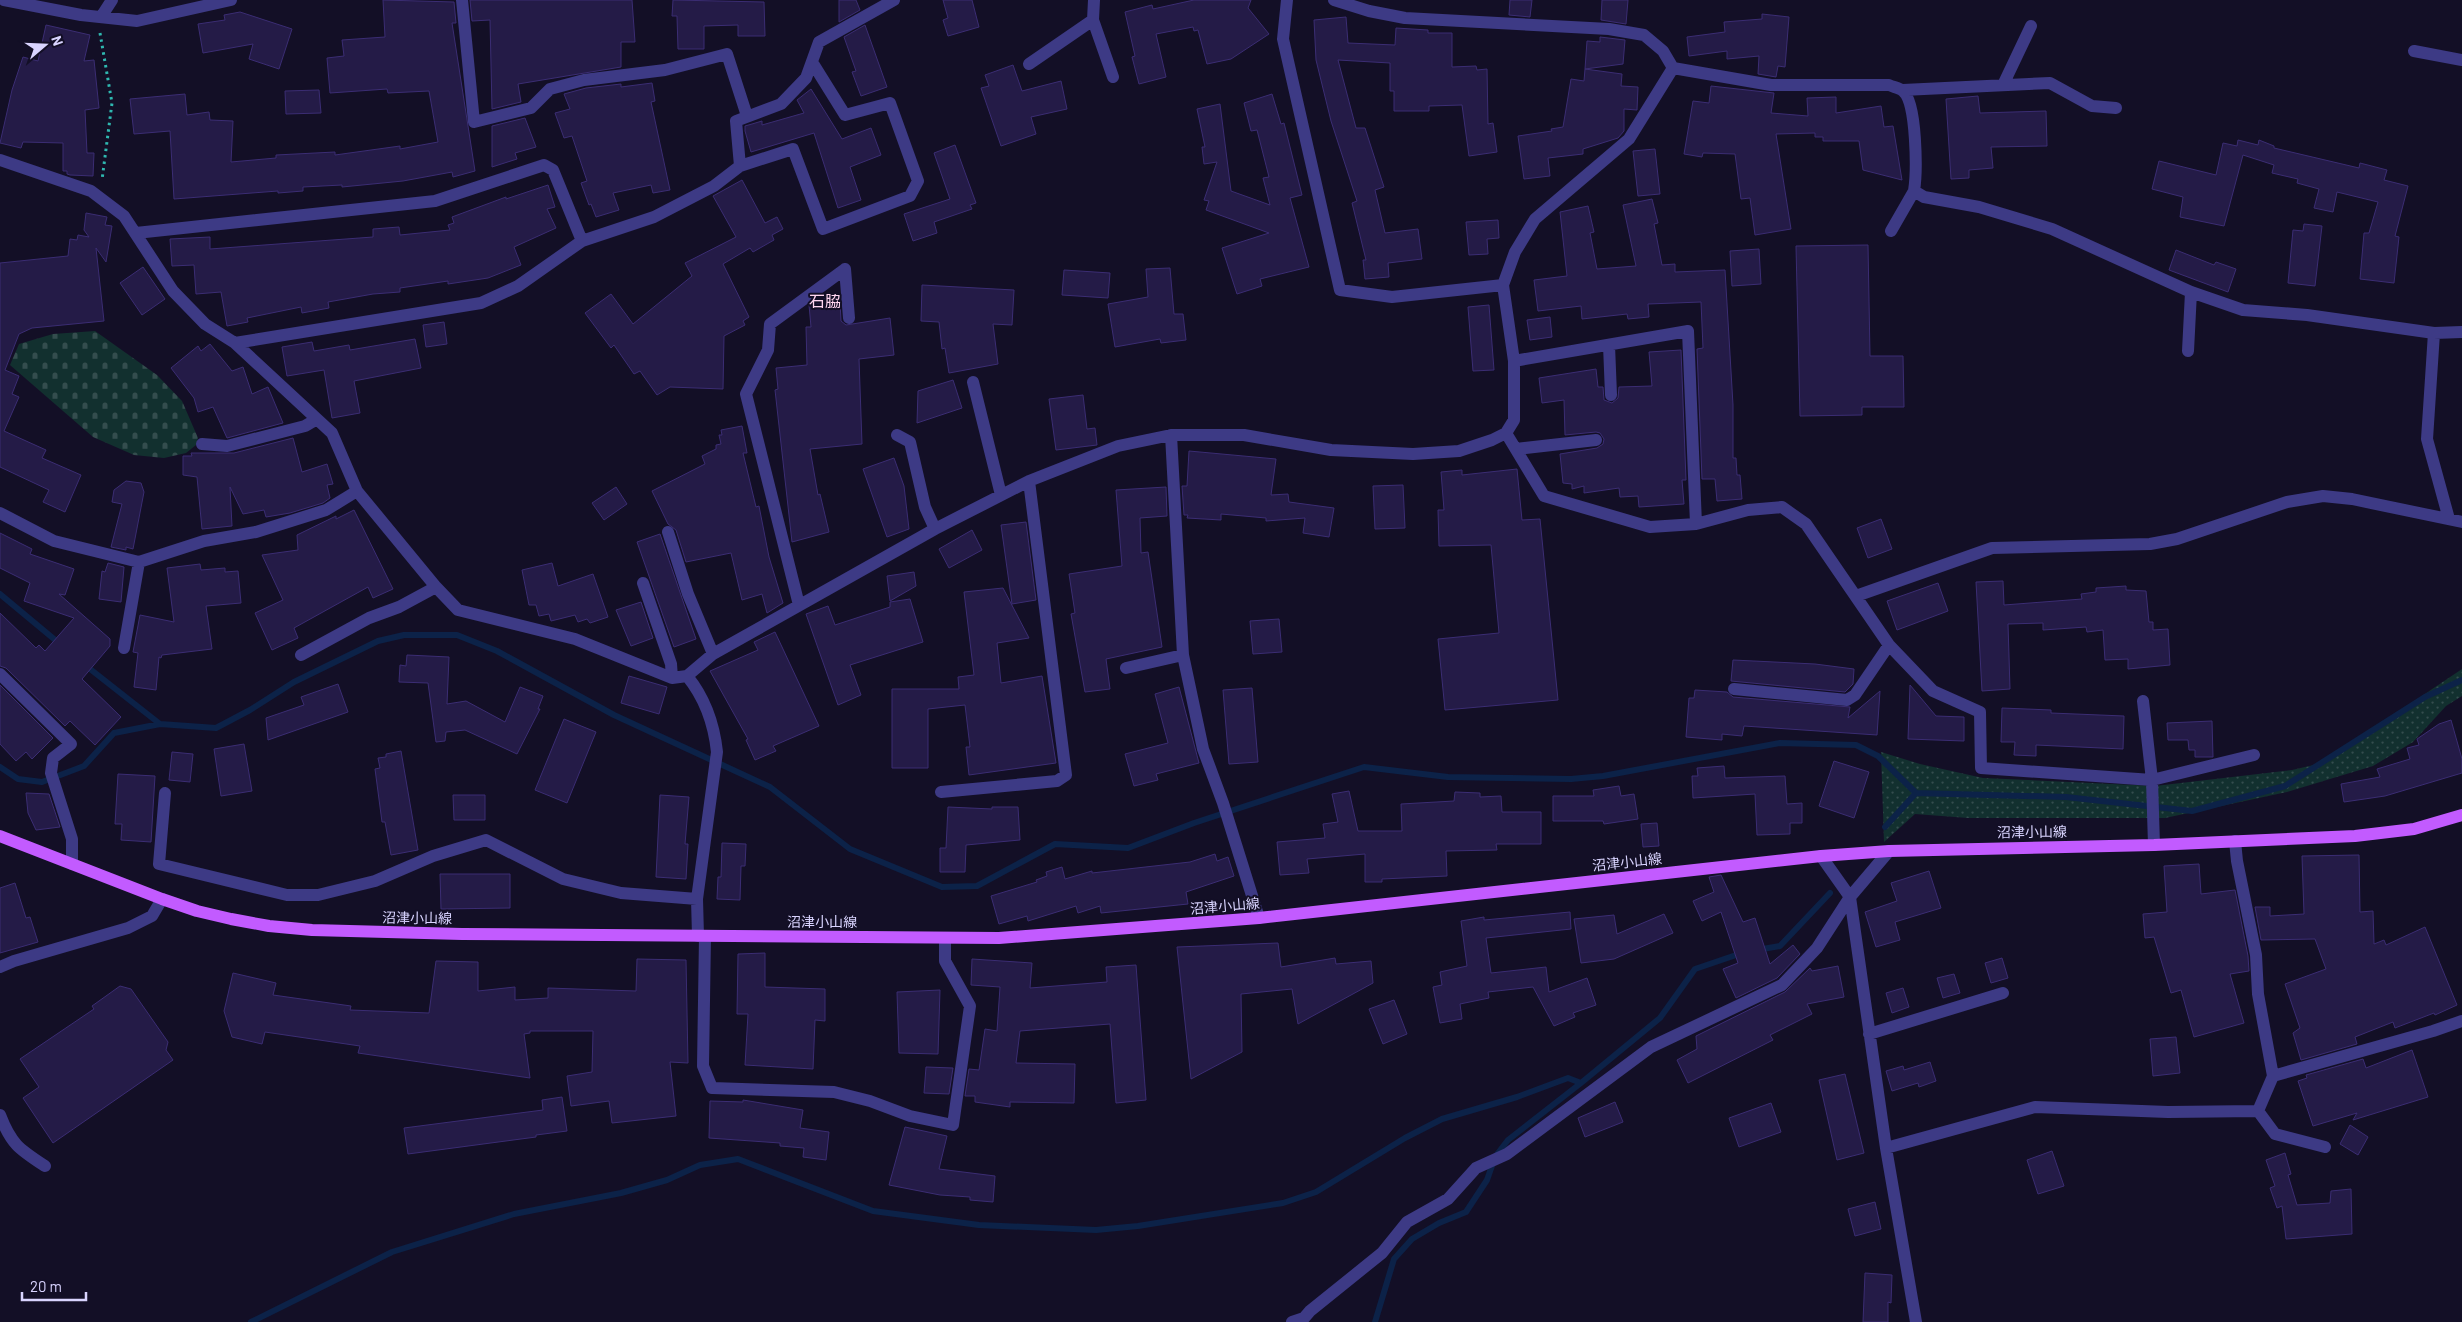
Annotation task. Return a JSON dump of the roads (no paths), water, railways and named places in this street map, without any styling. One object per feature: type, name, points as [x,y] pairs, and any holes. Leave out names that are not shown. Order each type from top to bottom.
[{"type":"main road","name":"沼津小山線","points":[[0,836],[197,911],[269,926],[312,930],[462,934],[999,938],[1259,918],[1821,856],[1889,851],[2154,845],[2355,836],[2414,829],[2462,815]]},
{"type":"street","points":[[4,0],[101,17],[138,21],[231,0]]},
{"type":"street","points":[[101,17],[112,0]]},
{"type":"street","points":[[462,0],[474,122],[531,108],[550,89],[584,80],[665,70],[727,54],[747,116]]},
{"type":"street","points":[[740,166],[736,121],[781,104],[806,78],[820,42],[894,0]]},
{"type":"street","points":[[1094,0],[1093,20],[1113,77]]},
{"type":"street","points":[[1287,0],[1283,39],[1340,290],[1392,297],[1503,285]]},
{"type":"street","points":[[1334,0],[1369,11],[1405,18],[1609,29],[1644,35],[1663,51],[1673,68],[1771,85],[1889,85],[1903,90],[2050,83],[2092,106],[2116,108]]},
{"type":"street","points":[[1028,64],[1093,20]]},
{"type":"street","points":[[2003,85],[2031,26]]},
{"type":"street","points":[[2414,51],[2462,60]]},
{"type":"street","points":[[235,343],[481,303],[518,286],[582,241],[654,217],[714,186],[740,166],[793,149],[823,229],[910,196],[918,181],[890,103],[845,115],[812,62]]},
{"type":"street","points":[[0,160],[96,194],[124,216],[173,291],[205,324],[235,343],[332,433],[357,491],[436,587],[458,610],[575,639],[672,678],[687,676],[713,654],[935,529],[1029,481],[1118,446],[1172,435],[1244,435],[1332,450],[1413,454],[1459,451],[1492,440],[1506,432],[1514,420],[1514,361],[1503,285],[1515,252],[1534,219],[1628,139],[1673,68]]},
{"type":"street","points":[[1891,232],[1914,191],[1916,176],[1910,101],[1903,90]]},
{"type":"street","points":[[136,232],[435,201],[544,165],[554,170],[582,241]]},
{"type":"street","points":[[1914,191],[1924,197],[1979,207],[2052,229],[2191,292],[2243,310],[2307,315],[2434,333],[2462,332]]},
{"type":"street","points":[[799,605],[746,394],[768,350],[770,324],[845,269],[849,318]]},
{"type":"street","points":[[2188,351],[2191,292]]},
{"type":"street","points":[[1514,361],[1688,331],[1696,524]]},
{"type":"street","points":[[2434,333],[2428,439],[2456,521]]},
{"type":"street","points":[[1609,345],[1611,394]]},
{"type":"street","points":[[972,382],[1001,495]]},
{"type":"street","points":[[202,444],[227,446],[305,426],[317,419]]},
{"type":"street","points":[[1506,432],[1544,496],[1650,527],[1696,524],[1748,510],[1782,508],[1806,524],[1889,645],[1933,692],[1980,712],[1982,768],[2152,780],[2254,755]]},
{"type":"street","points":[[897,435],[910,442],[925,507],[935,529]]},
{"type":"street","points":[[1172,435],[1183,655],[1203,748],[1223,803],[1259,918]]},
{"type":"street","points":[[1516,449],[1596,440]]},
{"type":"street","points":[[941,792],[1057,781],[1066,775],[1029,481]]},
{"type":"street","points":[[0,513],[54,541],[139,562],[204,541],[256,532],[326,510],[357,491]]},
{"type":"street","points":[[1856,596],[1992,548],[2150,544],[2177,540],[2286,502],[2323,496],[2352,499],[2456,521]]},
{"type":"street","points":[[668,532],[688,594],[713,654]]},
{"type":"street","points":[[124,648],[139,562]]},
{"type":"street","points":[[643,583],[671,664],[672,678]]},
{"type":"street","points":[[301,655],[369,618],[399,607],[436,587]]},
{"type":"street","points":[[1734,689],[1847,700],[1855,695],[1889,645]]},
{"type":"street","points":[[1126,668],[1183,655]]},
{"type":"street","points":[[0,674],[71,744],[53,758],[51,773],[72,839],[72,864]]},
{"type":"street","points":[[687,676],[698,689],[707,710],[715,734],[717,752],[706,819],[698,899],[702,936],[703,1066],[712,1088],[834,1092],[870,1101],[910,1116],[953,1125],[970,1006],[945,961],[945,938]]},
{"type":"street","points":[[2143,701],[2152,780],[2154,845]]},
{"type":"street","points":[[165,793],[159,864],[287,896],[318,895],[375,880],[433,856],[486,840],[563,879],[621,893],[698,899]]},
{"type":"street","points":[[2236,841],[2237,861],[2256,955],[2258,994],[2273,1076],[2258,1111]]},
{"type":"street","points":[[1292,1322],[1304,1318],[1310,1311],[1382,1253],[1407,1222],[1448,1199],[1476,1168],[1504,1155],[1650,1047],[1782,984],[1817,948],[1850,897],[1889,851]]},
{"type":"street","points":[[1821,856],[1850,897],[1886,1148],[1916,1322]]},
{"type":"street","points":[[0,967],[128,928],[152,916],[162,899]]},
{"type":"street","points":[[1870,1034],[2003,993]]},
{"type":"street","points":[[2273,1076],[2462,1021]]},
{"type":"street","points":[[1886,1148],[2035,1107],[2168,1112],[2258,1111]]},
{"type":"street","points":[[2258,1111],[2275,1134],[2325,1147]]},
{"type":"street","points":[[0,1115],[6,1130],[18,1148],[45,1166]]},
{"type":"waterway","points":[[0,594],[60,644]]},
{"type":"waterway","points":[[85,665],[160,724],[216,728],[250,710],[294,682],[378,641],[404,635],[457,635],[497,651],[614,715],[770,787],[850,849],[942,887],[977,886],[1055,844],[1128,848],[1194,823],[1364,767],[1448,777],[1571,779],[1603,776],[1780,743],[1856,745],[1878,756],[1916,793],[2066,797],[2192,811],[2285,786],[2425,697],[2462,680]]},
{"type":"waterway","points":[[0,767],[18,779],[42,782],[84,766],[114,733],[160,724]]},
{"type":"waterway","points":[[1885,827],[1916,793]]},
{"type":"waterway","points":[[1757,950],[1780,946],[1830,893]]},
{"type":"waterway","points":[[251,1322],[392,1252],[514,1214],[621,1193],[667,1180],[700,1165],[738,1159],[873,1211],[979,1225],[1096,1230],[1138,1226],[1283,1203],[1316,1192],[1405,1138],[1442,1119],[1517,1097],[1568,1078],[1581,1083],[1660,1018],[1695,969],[1742,953]]},
{"type":"waterway","points":[[1375,1322],[1394,1259],[1412,1239],[1439,1223],[1466,1212],[1487,1180],[1495,1157],[1508,1140],[1581,1083]]},
{"type":"district","name":"石脇","points":[[825,301]]}]
